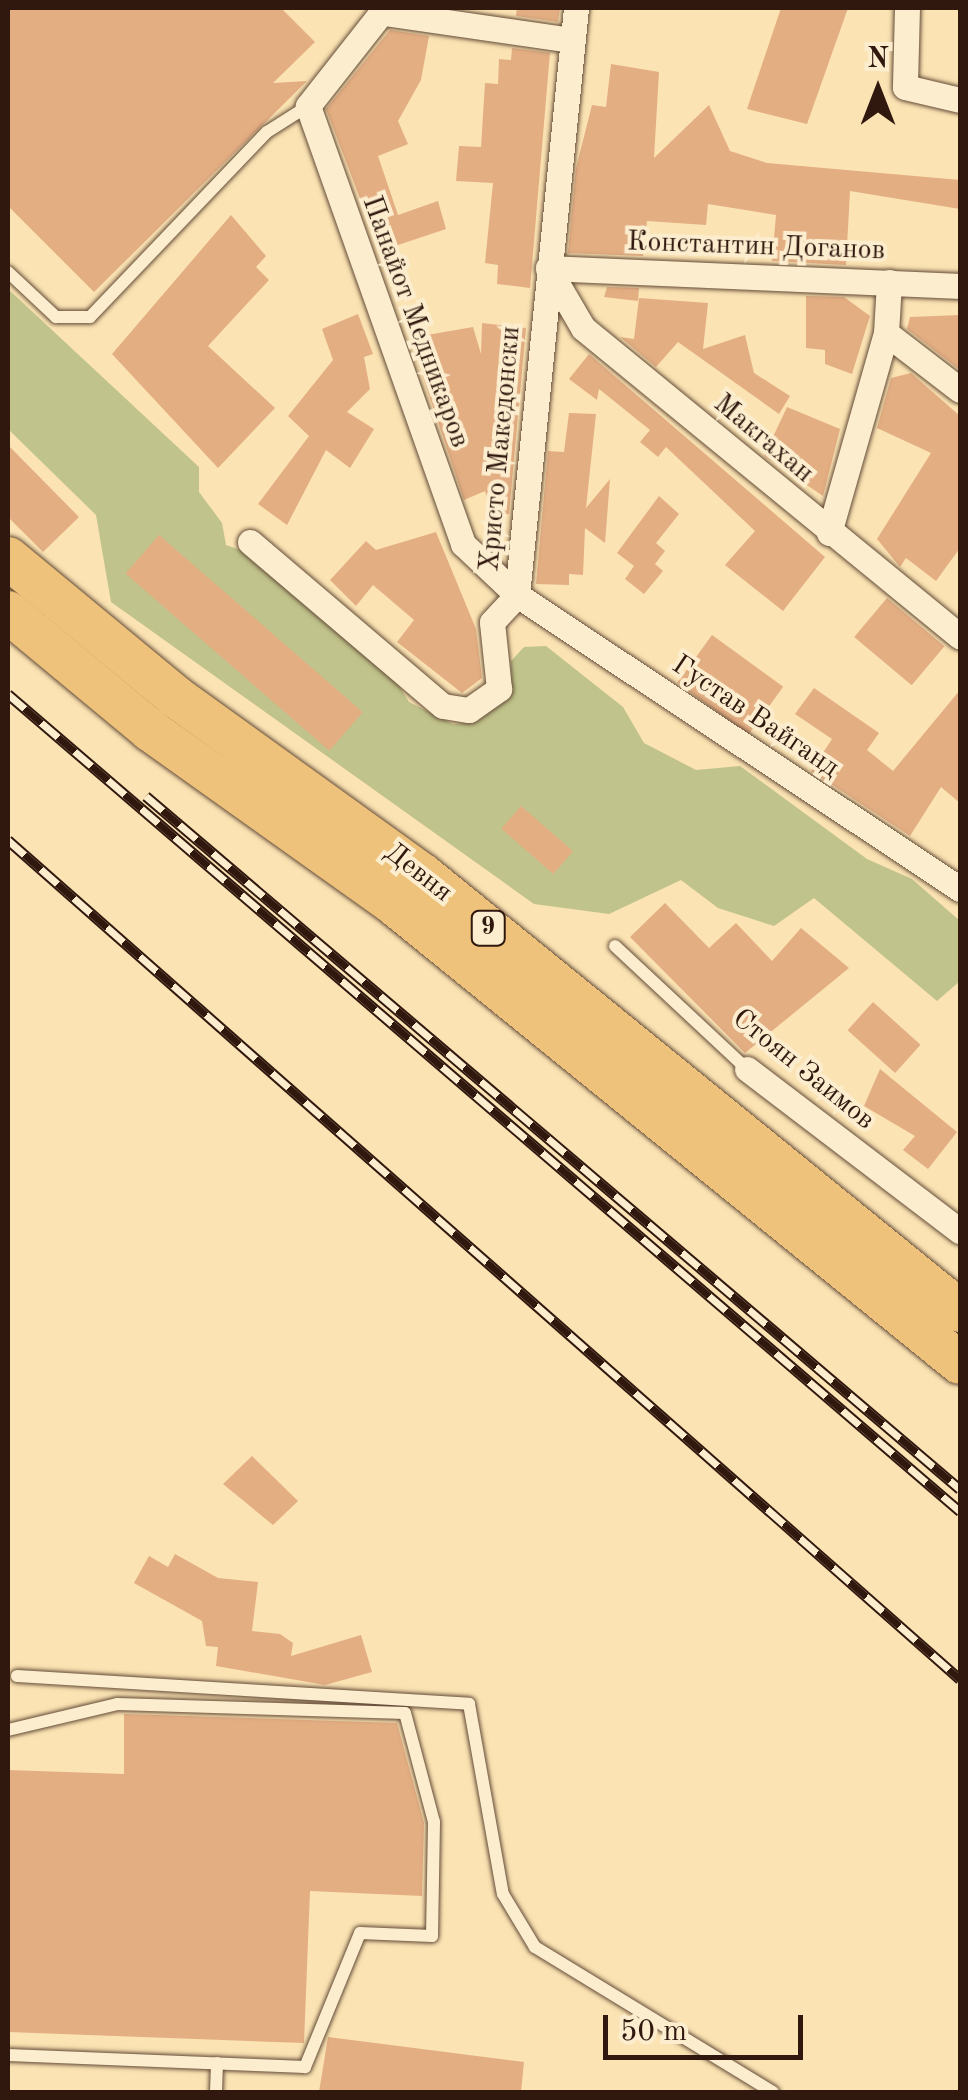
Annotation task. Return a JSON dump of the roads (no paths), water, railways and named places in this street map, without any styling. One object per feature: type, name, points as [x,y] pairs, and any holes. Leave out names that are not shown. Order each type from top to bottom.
[{"type":"highway","name":"Девня","points":[[8,558],[176,698],[438,888],[960,1311]]},
{"type":"highway","name":"Девня","points":[[8,612],[150,730],[396,905],[960,1364]]},
{"type":"street","name":"Христо Македонски","points":[[250,542],[456,710],[481,706],[498,689],[492,622],[517,595],[576,8]]},
{"type":"street","points":[[907,8],[905,87],[960,100]]},
{"type":"street","points":[[308,106],[385,10],[572,40]]},
{"type":"street","name":"Панайот Медникаров","points":[[308,106],[463,544],[517,595]]},
{"type":"street","name":"Константин Доганов","points":[[548,268],[960,286]]},
{"type":"street","name":"Макгахан","points":[[548,268],[583,328],[960,637]]},
{"type":"street","points":[[829,533],[886,333],[889,282]]},
{"type":"street","points":[[886,333],[960,390]]},
{"type":"street","name":"Густав Вайганд","points":[[517,595],[960,889]]},
{"type":"street","name":"Стоян Заимов","points":[[748,1069],[960,1232]]},
{"type":"lane","points":[[8,272],[56,318],[90,316],[266,132],[308,106]]},
{"type":"lane","name":"Стоян Заимов","points":[[615,946],[748,1069]]},
{"type":"lane","points":[[17,1676],[469,1704],[504,1894],[535,1947],[773,2092]]},
{"type":"lane","points":[[8,1730],[117,1704],[404,1714],[434,1822],[432,1936],[360,1933],[305,2067],[8,2054]]},
{"type":"lane","points":[[216,2092],[217,2063]]},
{"type":"railway","points":[[8,694],[960,1511]]},
{"type":"railway","points":[[146,796],[960,1489]]},
{"type":"railway","points":[[8,840],[960,1679]]}]
